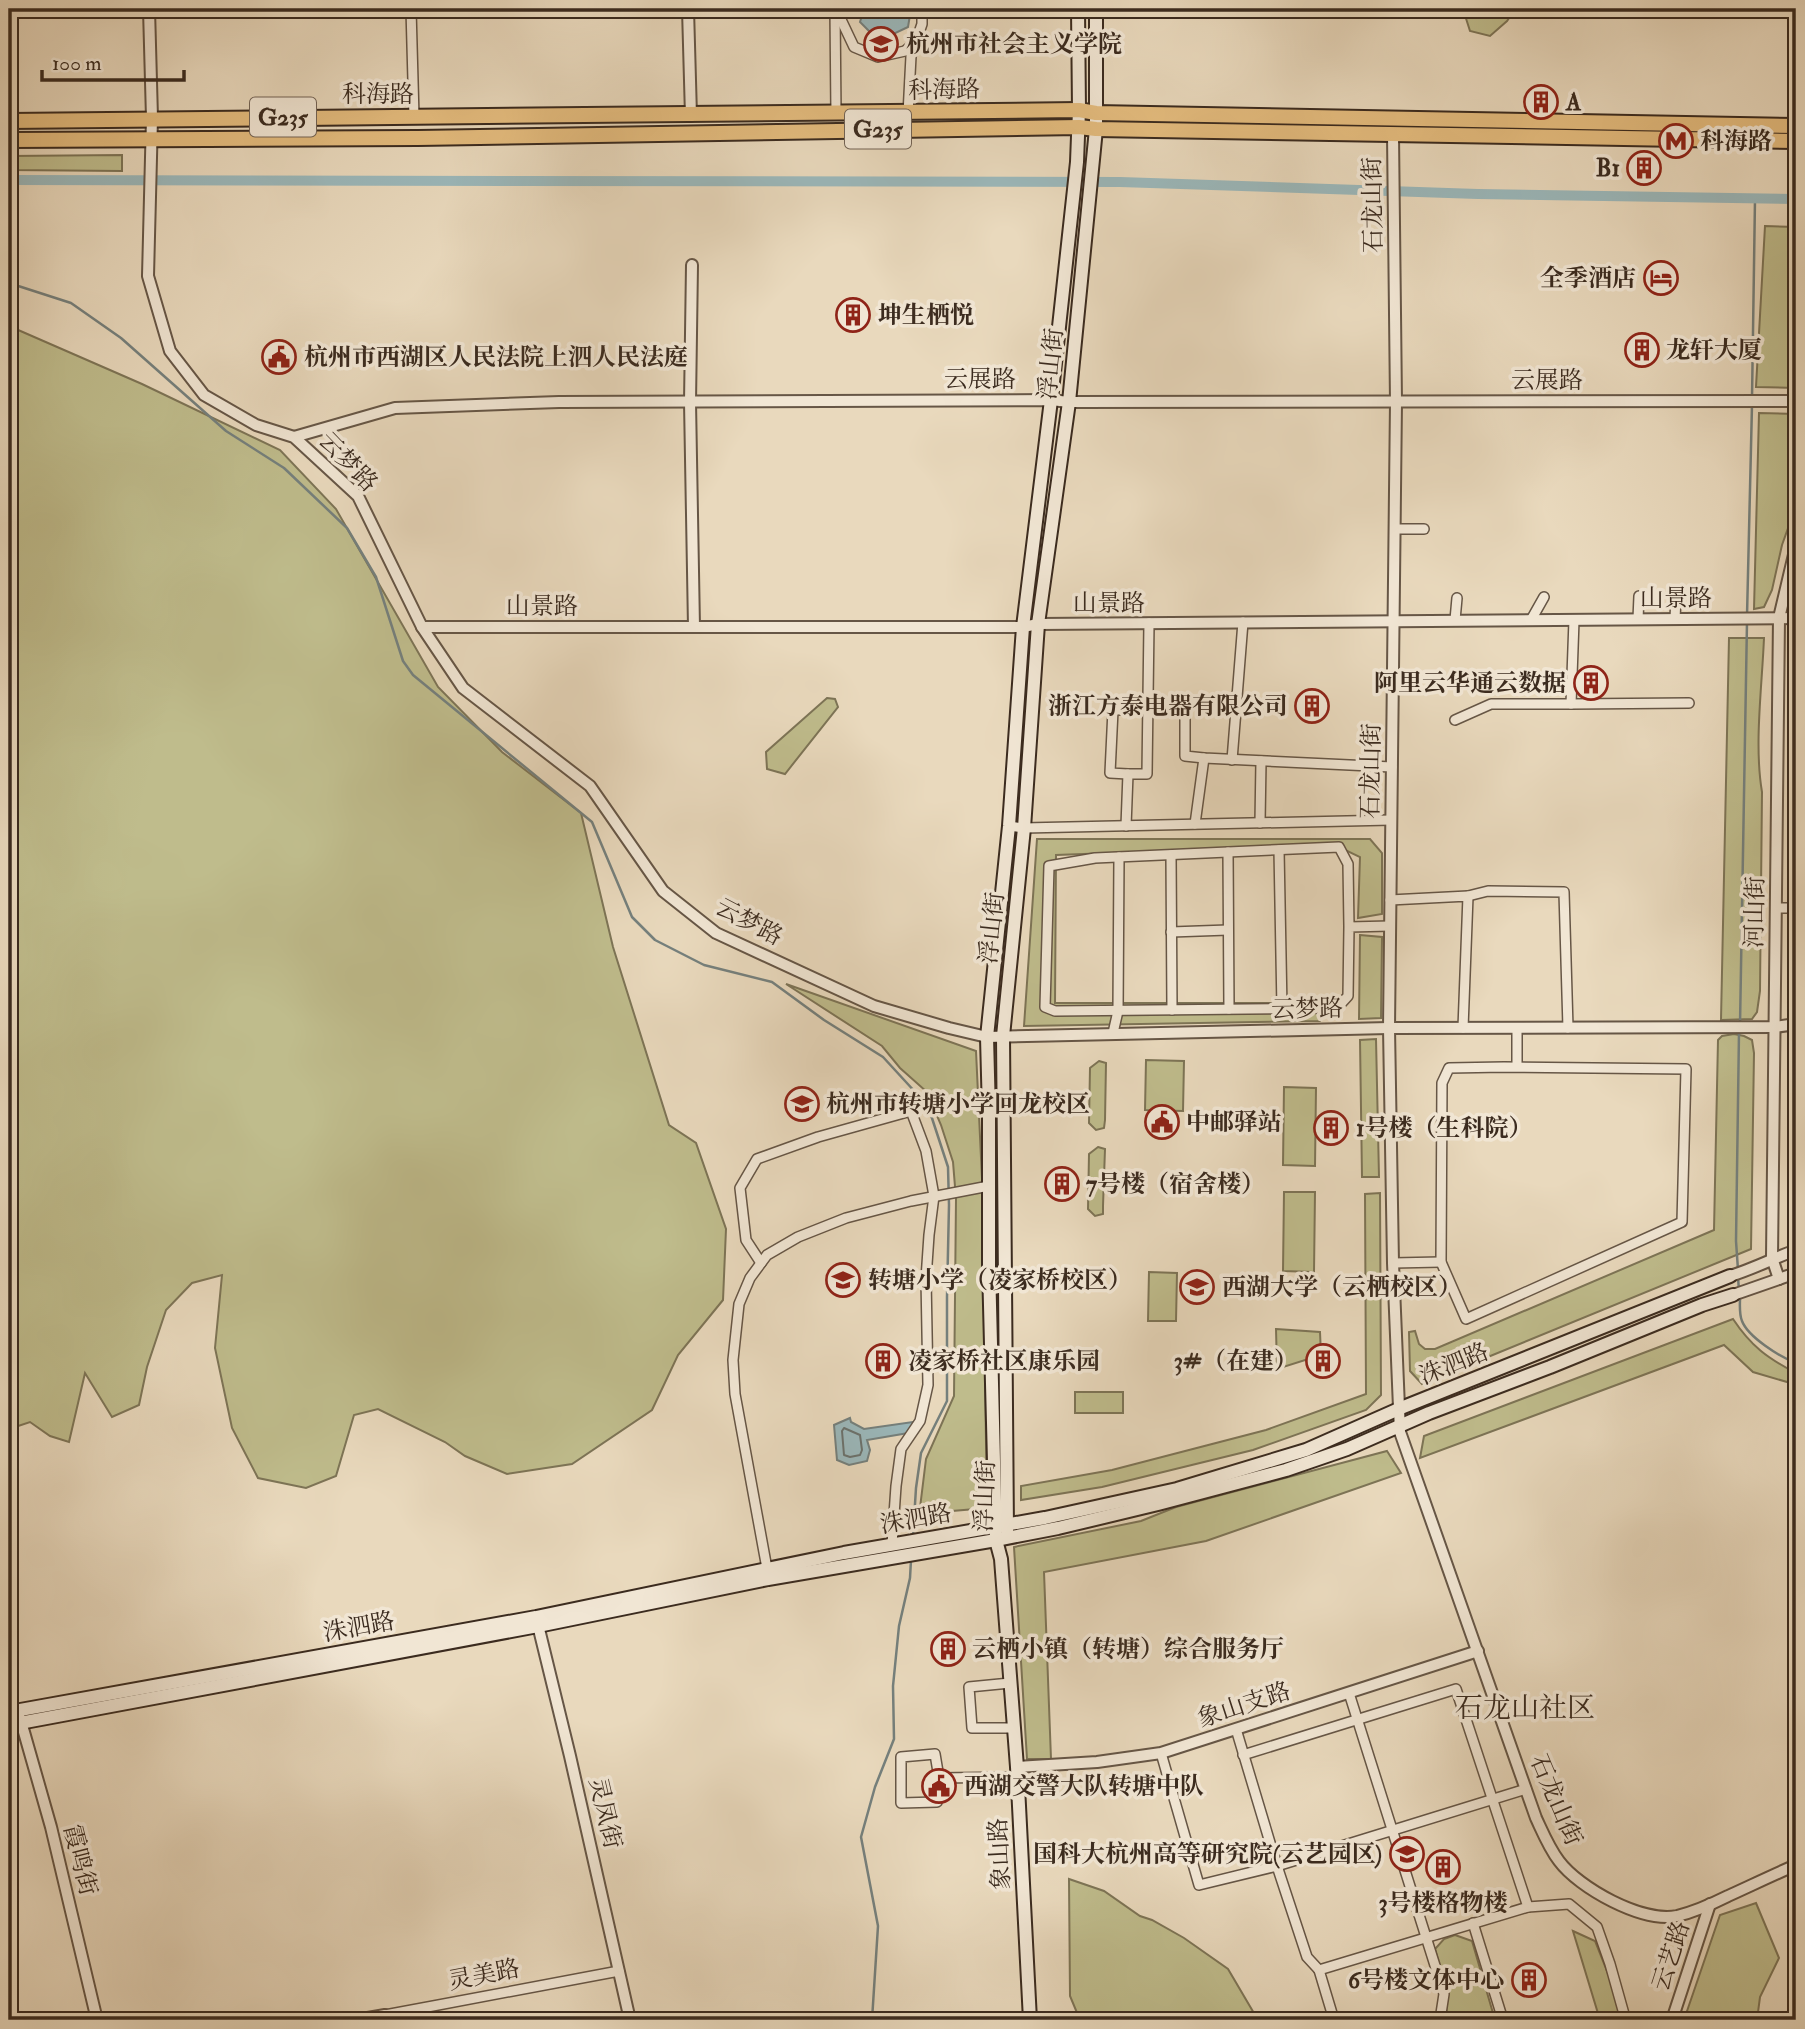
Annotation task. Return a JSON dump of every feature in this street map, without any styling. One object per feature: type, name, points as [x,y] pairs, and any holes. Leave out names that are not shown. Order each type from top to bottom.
[{"type":"highway","name":"科海路","points":[[9,121],[908,114],[1079,110],[1096,113],[1796,126]]},
{"type":"highway","name":"科海路","points":[[9,140],[418,138],[1079,127],[1096,130],[1796,141]]},
{"type":"main road","name":"浮山街","points":[[1002,1525],[989,1266],[987,1037],[1009,826],[1023,627],[1077,162],[1078,9]]},
{"type":"main road","name":"浮山街","points":[[1001,1559],[1003,1036],[1024,828],[1038,624],[1069,402],[1096,130],[1096,9]]},
{"type":"main road","name":"洙泗路","points":[[14,1718],[537,1621],[768,1574],[892,1544],[1002,1525],[1177,1489],[1306,1450],[1401,1408],[1730,1276]]},
{"type":"main road","name":"洙泗路","points":[[768,1574],[911,1555],[1001,1539],[1145,1507],[1286,1469],[1348,1449],[1702,1305],[1744,1291]]},
{"type":"main road","name":"象山路","points":[[1001,1559],[1017,1772],[1030,2020]]},
{"type":"street","name":"云梦路","points":[[149,9],[152,118],[148,276],[170,351],[204,395],[256,425],[294,437],[358,496],[422,626],[463,688],[590,786],[663,891],[716,933],[874,1006],[987,1037],[1389,1028],[1774,1027],[1796,1024]]},
{"type":"street","points":[[411,9],[414,117]]},
{"type":"street","points":[[688,9],[691,116]]},
{"type":"street","points":[[835,9],[854,47],[878,57],[905,51],[916,42]]},
{"type":"street","points":[[835,9],[836,114]]},
{"type":"street","points":[[908,114],[911,56],[922,24],[922,9]]},
{"type":"street","name":"石龙山街","points":[[1393,135],[1396,402],[1389,1028],[1400,1432],[1526,1789],[1547,1842],[1559,1862],[1575,1878],[1599,1894],[1649,1915],[1676,1916],[1710,1904],[1796,1865]]},
{"type":"street","points":[[692,265],[690,402],[694,627]]},
{"type":"street","name":"云展路","points":[[294,437],[395,408],[559,402],[1796,401]]},
{"type":"street","points":[[1395,529],[1424,529]]},
{"type":"street","name":"河山街","points":[[1779,1279],[1772,1258],[1779,618],[1796,546]]},
{"type":"street","points":[[1638,619],[1639,596]]},
{"type":"street","points":[[1675,619],[1676,596]]},
{"type":"street","points":[[1531,620],[1544,597]]},
{"type":"street","points":[[1455,621],[1457,598]]},
{"type":"street","name":"山景路","points":[[422,626],[1023,627],[1038,624],[1796,618]]},
{"type":"street","points":[[1571,704],[1574,620]]},
{"type":"street","points":[[1232,760],[1243,622]]},
{"type":"street","points":[[1149,623],[1148,708],[1147,774],[1110,773],[1113,710],[1148,708],[1185,709],[1185,756],[1392,767]]},
{"type":"street","points":[[1455,720],[1491,704],[1689,703]]},
{"type":"street","points":[[1195,824],[1204,758]]},
{"type":"street","points":[[1260,823],[1261,761]]},
{"type":"street","points":[[1126,826],[1128,774]]},
{"type":"street","points":[[1009,826],[1024,828],[1391,820]]},
{"type":"street","points":[[1339,848],[1348,864],[1349,927],[1348,996],[1337,1008],[1055,1011],[1045,1007],[1049,866],[1095,858],[1228,852],[1339,848]]},
{"type":"street","points":[[1279,850],[1282,1009]]},
{"type":"street","points":[[1228,852],[1228,1009]]},
{"type":"street","points":[[1171,855],[1171,1010]]},
{"type":"street","points":[[1113,1033],[1118,1010],[1119,857]]},
{"type":"street","points":[[1390,900],[1468,896],[1488,891],[1564,892],[1568,1028]]},
{"type":"street","points":[[1463,1028],[1468,896]]},
{"type":"street","points":[[1776,908],[1796,908]]},
{"type":"street","points":[[1349,927],[1390,926]]},
{"type":"street","points":[[1171,932],[1228,930]]},
{"type":"street","points":[[1517,1028],[1517,1066]]},
{"type":"street","points":[[1517,1066],[1686,1069],[1682,1222],[1466,1319],[1441,1262],[1442,1083],[1449,1068],[1517,1066]]},
{"type":"street","points":[[761,1263],[746,1240],[740,1188],[757,1158],[818,1137],[911,1111],[939,1196],[929,1235],[926,1279],[928,1385],[920,1421],[901,1449],[892,1544]]},
{"type":"street","points":[[768,1574],[735,1394],[733,1360],[739,1304],[750,1278],[767,1255],[798,1237],[846,1217],[989,1186]]},
{"type":"street","name":"洙泗路","points":[[1730,1276],[1796,1251]]},
{"type":"street","points":[[1394,1263],[1441,1262]]},
{"type":"street","name":"洙泗路","points":[[1744,1291],[1796,1273]]},
{"type":"street","name":"灵凤街","points":[[537,1621],[630,2020]]},
{"type":"street","name":"象山支路","points":[[1017,1772],[1161,1754],[1478,1651]]},
{"type":"street","points":[[1010,1683],[969,1687],[972,1728],[1014,1728]]},
{"type":"street","points":[[1243,1755],[1456,1689],[1528,1907]]},
{"type":"street","points":[[1349,1693],[1444,1994],[1440,2020]]},
{"type":"street","name":"霞鸣街","points":[[14,1718],[51,1828],[97,2020]]},
{"type":"street","points":[[1236,1729],[1307,1957],[1319,1970],[1334,2020]]},
{"type":"street","points":[[935,1754],[939,1778],[937,1802],[901,1803],[901,1758],[935,1754]]},
{"type":"street","points":[[1161,1754],[1199,1885],[1277,1867],[1526,1789]]},
{"type":"street","points":[[939,1778],[1017,1772]]},
{"type":"street","points":[[1319,1970],[1528,1907],[1569,1904],[1597,1927],[1624,2014],[1620,2020]]},
{"type":"street","name":"云艺路","points":[[1672,2020],[1710,1904]]},
{"type":"street","points":[[1473,1923],[1503,2020]]},
{"type":"street","name":"灵美路","points":[[356,2020],[384,2017],[619,1971]]},
{"type":"shaded area","points":[[1463,9],[1515,9],[1507,21],[1490,36],[1470,31]]},
{"type":"shaded area","points":[[122,155],[122,171],[9,170],[9,156]]},
{"type":"shaded area","points":[[1765,226],[1796,227],[1796,388],[1756,387]]},
{"type":"shaded area","points":[[9,326],[142,384],[280,450],[336,509],[438,687],[502,752],[581,813],[613,947],[669,1125],[696,1143],[726,1229],[723,1300],[678,1355],[652,1410],[572,1464],[507,1474],[465,1456],[445,1442],[378,1409],[354,1415],[336,1476],[306,1488],[258,1478],[232,1428],[215,1348],[222,1275],[192,1283],[166,1310],[147,1367],[139,1405],[112,1417],[85,1373],[69,1442],[50,1436],[30,1422],[9,1429]]},
{"type":"shaded area","points":[[1759,413],[1796,414],[1796,506],[1782,545],[1772,590],[1764,607],[1754,609]]},
{"type":"shaded area","points":[[1729,638],[1764,638],[1759,736],[1762,792],[1760,991],[1757,1012],[1752,1019],[1721,1020]]},
{"type":"shaded area","points":[[827,698],[835,699],[838,707],[785,774],[767,769],[766,752]]},
{"type":"shaded area","points":[[1037,839],[1370,839],[1382,853],[1382,914],[1358,918],[1360,857],[1335,845],[1056,855],[1055,1003],[1326,1003],[1320,1021],[1024,1026]]},
{"type":"shaded area","points":[[1360,935],[1382,937],[1381,1018],[1359,1019]]},
{"type":"shaded area","points":[[786,984],[976,1051],[982,1179],[987,1508],[919,1516],[926,1459],[954,1396],[956,1199],[953,1162],[941,1125],[927,1092],[900,1068],[882,1046]]},
{"type":"shaded area","points":[[1734,1034],[1752,1040],[1754,1053],[1751,1249],[1422,1384],[1410,1371],[1409,1332],[1415,1331],[1419,1344],[1425,1349],[1435,1349],[1714,1230],[1718,1040],[1722,1036]]},
{"type":"shaded area","points":[[1376,1039],[1379,1177],[1362,1177],[1360,1040]]},
{"type":"shaded area","points":[[1796,1046],[1796,1226],[1790,1217],[1790,1051]]},
{"type":"shaded area","points":[[1146,1060],[1184,1061],[1183,1111],[1145,1110]]},
{"type":"shaded area","points":[[1099,1061],[1106,1063],[1105,1120],[1104,1128],[1096,1130],[1089,1123],[1090,1068]]},
{"type":"shaded area","points":[[1284,1087],[1316,1088],[1315,1166],[1283,1165]]},
{"type":"shaded area","points":[[1098,1147],[1105,1149],[1103,1214],[1095,1216],[1088,1209],[1089,1154]]},
{"type":"shaded area","points":[[1284,1192],[1315,1192],[1314,1272],[1283,1271]]},
{"type":"shaded area","points":[[1380,1193],[1381,1395],[1366,1410],[1253,1450],[1102,1487],[1021,1500],[1021,1486],[1112,1470],[1266,1430],[1366,1394],[1365,1194]]},
{"type":"shaded area","points":[[1149,1272],[1177,1273],[1176,1321],[1148,1321]]},
{"type":"shaded area","points":[[1733,1319],[1760,1350],[1796,1373],[1796,1387],[1753,1372],[1724,1345],[1420,1458],[1424,1436]]},
{"type":"shaded area","points":[[1276,1329],[1320,1332],[1321,1355],[1277,1369]]},
{"type":"shaded area","points":[[1075,1392],[1123,1392],[1123,1413],[1075,1413]]},
{"type":"shaded area","points":[[1387,1451],[1401,1473],[1206,1541],[1044,1572],[1051,1759],[1027,1759],[1014,1547],[1141,1521],[1176,1507]]},
{"type":"shaded area","points":[[1069,1879],[1104,1891],[1140,1916],[1184,1938],[1228,1969],[1258,2020],[1080,2020],[1070,1996]]},
{"type":"shaded area","points":[[1756,1903],[1779,1958],[1760,1997],[1757,2020],[1695,2020],[1686,2014],[1720,1915]]},
{"type":"shaded area","points":[[1573,1931],[1595,1941],[1624,2014],[1620,2020],[1600,2020]]},
{"type":"shaded area","points":[[1455,1935],[1472,1941],[1495,2020],[1446,2020],[1447,1995],[1435,1949],[1444,1939]]},
{"type":"water","points":[[864,9],[911,9],[908,27],[885,38],[872,34],[860,22]]},
{"type":"water","points":[[850,1418],[851,1422],[864,1429],[920,1421],[914,1432],[867,1440],[870,1450],[867,1461],[849,1465],[837,1460],[834,1425]]},
{"type":"waterway","points":[[9,180],[1120,182],[1478,194],[1796,199]]},
{"type":"waterway","points":[[1752,399],[1755,199]]},
{"type":"waterway","points":[[9,283],[71,303],[121,338],[226,431],[284,468],[347,528],[376,577],[403,661],[413,675],[592,822],[632,917],[655,940],[704,965],[772,982],[824,1020],[883,1057],[928,1106],[948,1167],[947,1401],[921,1453],[913,1536]]},
{"type":"waterway","points":[[1747,616],[1752,405]]},
{"type":"waterway","points":[[1740,1025],[1747,622]]},
{"type":"waterway","points":[[1738,1270],[1736,1241],[1739,1032]]},
{"type":"waterway","points":[[1738,1277],[1739,1291]]},
{"type":"waterway","points":[[1740,1298],[1741,1318],[1745,1327],[1773,1351],[1796,1363]]},
{"type":"waterway","points":[[872,2020],[878,1926],[861,1837],[875,1787],[894,1739],[893,1686],[899,1626],[910,1578],[911,1560]]},
{"type":"place","name":"杭州市社会主义学院","points":[[881,44]]},
{"type":"place","name":"A","points":[[1541,102]]},
{"type":"place","name":"科海路","points":[[1676,141]]},
{"type":"place","name":"B1","points":[[1644,168]]},
{"type":"place","name":"全季酒店","points":[[1661,278]]},
{"type":"place","name":"坤生栖悦","points":[[853,315]]},
{"type":"place","name":"龙轩大厦","points":[[1642,350]]},
{"type":"place","name":"杭州市西湖区人民法院上泗人民法庭","points":[[279,357]]},
{"type":"place","name":"阿里云华通云数据","points":[[1591,683]]},
{"type":"place","name":"浙江方泰电器有限公司","points":[[1312,706]]},
{"type":"place","name":"杭州市转塘小学回龙校区","points":[[802,1104]]},
{"type":"place","name":"中邮驿站","points":[[1162,1122]]},
{"type":"place","name":"1号楼（生科院）","points":[[1331,1128]]},
{"type":"place","name":"7号楼（宿舍楼）","points":[[1062,1184]]},
{"type":"place","name":"转塘小学（凌家桥校区）","points":[[843,1280]]},
{"type":"place","name":"西湖大学（云栖校区）","points":[[1197,1287]]},
{"type":"place","name":"凌家桥社区康乐园","points":[[883,1361]]},
{"type":"place","name":"3#（在建）","points":[[1323,1361]]},
{"type":"place","name":"云栖小镇（转塘）综合服务厅","points":[[948,1649]]},
{"type":"place","name":"西湖交警大队转塘中队","points":[[939,1786]]},
{"type":"place","name":"国科大杭州高等研究院(云艺园区)","points":[[1407,1854]]},
{"type":"place","name":"3号楼格物楼","points":[[1443,1867]]},
{"type":"place","name":"6号楼文体中心","points":[[1529,1980]]},
{"type":"district","name":"石龙山社区","points":[[1525,1708]]}]
